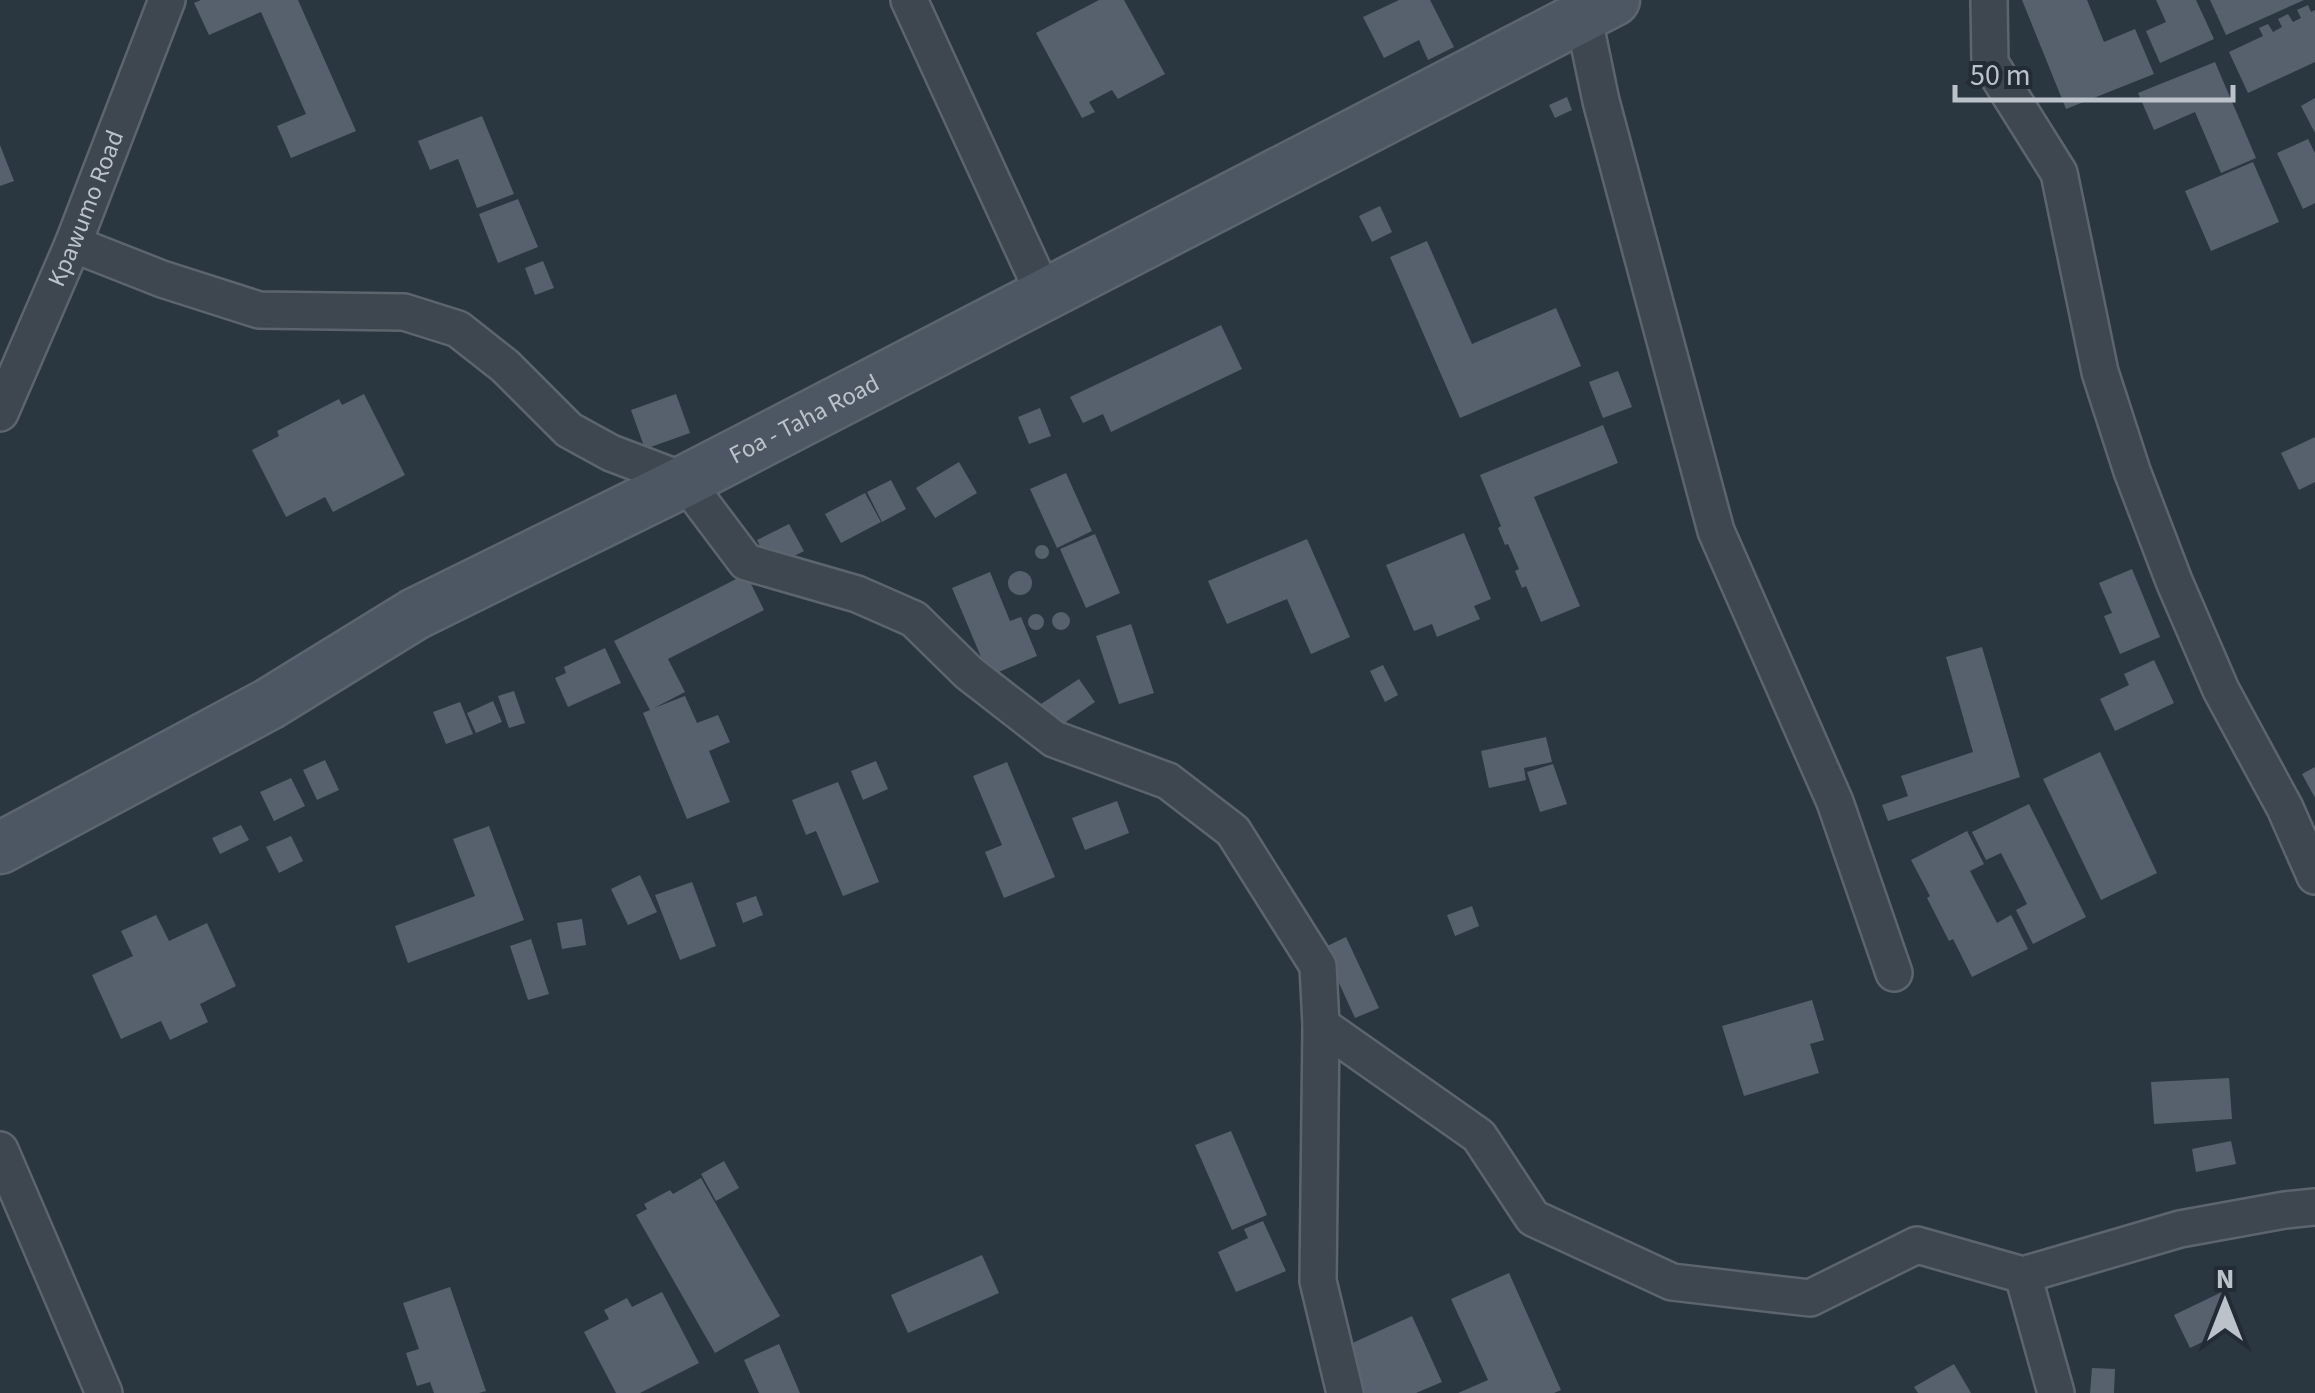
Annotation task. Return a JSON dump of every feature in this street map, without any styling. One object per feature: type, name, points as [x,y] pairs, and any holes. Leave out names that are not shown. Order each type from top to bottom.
[{"type":"street","name":"Kpawumo Road","points":[[0,412],[72,244],[168,0]]},
{"type":"street","points":[[909,0],[1044,294]]},
{"type":"street","points":[[1989,0],[1990,63],[2059,174],[2100,372],[2132,471],[2221,690],[2285,808],[2315,876]]},
{"type":"street","points":[[1598,8],[1602,101],[1716,531],[1835,802],[1894,973]]},
{"type":"street","name":"Foa - Taha Road","points":[[0,848],[270,704],[414,614],[685,480],[1598,8]]},
{"type":"street","points":[[72,244],[162,279],[259,310],[404,312],[458,330],[505,366],[570,430],[611,453],[685,480],[746,562],[857,594],[914,620],[969,673],[1054,739],[1168,781],[1233,831],[1318,966],[1321,1025],[1318,1281],[1345,1393]]},
{"type":"street","points":[[1321,1025],[1479,1136],[1534,1218],[1672,1282],[1810,1298],[1917,1244],[2023,1275],[2180,1229],[2315,1207]]},
{"type":"street","points":[[0,1150],[104,1393]]},
{"type":"street","points":[[2023,1275],[2056,1393]]},
{"type":"building","points":[[298,0],[356,131],[291,158],[277,126],[306,114],[261,12],[209,35],[194,3]]},
{"type":"building","points":[[1099,0],[1124,0],[1165,74],[1118,99],[1112,90],[1089,102],[1095,112],[1082,118],[1036,33]]},
{"type":"building","points":[[1399,0],[1430,0],[1454,47],[1428,60],[1419,40],[1384,58],[1363,17]]},
{"type":"building","points":[[2022,0],[2087,0],[2104,42],[2135,29],[2154,74],[2066,109]]},
{"type":"building","points":[[2156,0],[2196,0],[2214,39],[2160,63],[2146,31],[2166,22]]},
{"type":"building","points":[[2210,0],[2304,0],[2226,35]]},
{"type":"building","points":[[2308,5],[2311,12],[2315,10],[2315,62],[2248,93],[2229,52],[2263,36],[2259,28],[2268,24],[2273,32],[2282,27],[2278,19],[2288,14],[2293,22],[2301,18],[2297,10]]},
{"type":"building","points":[[2215,62],[2256,158],[2221,173],[2195,112],[2154,130],[2138,93]]},
{"type":"building","points":[[1567,97],[1572,110],[1555,118],[1549,105]]},
{"type":"building","points":[[2315,98],[2315,133],[2301,106]]},
{"type":"building","points":[[482,116],[514,194],[477,208],[458,159],[430,170],[418,141]]},
{"type":"building","points":[[2308,139],[2315,153],[2315,203],[2303,209],[2277,153]]},
{"type":"building","points":[[0,145],[14,181],[0,186]]},
{"type":"building","points":[[2253,162],[2279,222],[2211,251],[2185,191]]},
{"type":"building","points":[[518,199],[538,247],[498,263],[479,214]]},
{"type":"building","points":[[1380,206],[1392,232],[1372,242],[1359,216]]},
{"type":"building","points":[[1427,241],[1472,344],[1556,308],[1581,366],[1460,418],[1390,257]]},
{"type":"building","points":[[543,261],[554,288],[535,295],[525,268]]},
{"type":"building","points":[[1221,325],[1242,369],[1111,432],[1103,414],[1083,423],[1070,397]]},
{"type":"building","points":[[1618,371],[1632,407],[1603,418],[1589,382]]},
{"type":"building","points":[[364,394],[405,475],[333,512],[325,497],[286,517],[252,450],[279,436],[277,431],[339,399],[342,405]]},
{"type":"building","points":[[676,394],[690,433],[645,449],[631,410]]},
{"type":"building","points":[[1040,408],[1051,436],[1029,444],[1018,417]]},
{"type":"building","points":[[1603,425],[1618,463],[1534,497],[1580,606],[1541,622],[1526,586],[1522,588],[1515,571],[1519,569],[1508,544],[1505,545],[1480,475]]},
{"type":"building","points":[[2315,437],[2315,482],[2299,490],[2281,453]]},
{"type":"building","points":[[959,462],[977,493],[935,518],[916,488]]},
{"type":"building","points":[[1066,473],[1092,531],[1057,548],[1030,489]]},
{"type":"building","points":[[891,480],[906,509],[882,522],[867,492]]},
{"type":"building","points":[[865,493],[881,522],[841,543],[825,514]]},
{"type":"building","points":[[789,524],[804,551],[774,566],[757,540]]},
{"type":"building","points":[[1464,533],[1491,599],[1474,606],[1480,619],[1437,637],[1432,624],[1414,631],[1386,565]]},
{"type":"building","points":[[1095,534],[1120,593],[1086,608],[1060,549]]},
{"type":"building","points":[[1307,539],[1350,637],[1311,654],[1287,599],[1227,624],[1208,581]]},
{"type":"building","points":[[1042,545],[1049,552],[1042,559],[1035,552]]},
{"type":"building","points":[[2132,569],[2160,637],[2120,654],[2104,616],[2112,613],[2099,583]]},
{"type":"building","points":[[1015,571],[1025,571],[1032,583],[1025,595],[1015,595],[1008,588],[1008,578]]},
{"type":"building","points":[[990,572],[1010,621],[1021,617],[1037,656],[989,676],[952,588]]},
{"type":"building","points":[[746,574],[764,610],[668,659],[685,692],[654,708],[685,696],[697,723],[718,715],[730,742],[709,751],[730,802],[687,819],[643,713],[650,710],[614,641]]},
{"type":"building","points":[[1061,612],[1070,621],[1061,630],[1052,621]]},
{"type":"building","points":[[1036,614],[1044,622],[1036,630],[1028,622]]},
{"type":"building","points":[[1131,624],[1154,693],[1119,704],[1096,636]]},
{"type":"building","points":[[1982,647],[2020,777],[1888,821],[1882,805],[1908,796],[1901,776],[1973,752],[1946,657]]},
{"type":"building","points":[[605,648],[621,683],[568,707],[555,678],[566,673],[564,667]]},
{"type":"building","points":[[2154,660],[2174,703],[2115,731],[2100,699],[2129,685],[2124,674]]},
{"type":"building","points":[[1383,665],[1398,695],[1385,702],[1370,671]]},
{"type":"building","points":[[1079,679],[1095,702],[1057,728],[1041,704]]},
{"type":"building","points":[[514,691],[525,723],[509,728],[498,696]]},
{"type":"building","points":[[493,701],[502,722],[476,733],[467,713]]},
{"type":"building","points":[[460,702],[473,734],[446,744],[433,712]]},
{"type":"building","points":[[1546,737],[1552,762],[1524,768],[1526,780],[1489,788],[1481,751]]},
{"type":"building","points":[[2100,752],[2157,873],[2101,900],[2043,779]]},
{"type":"building","points":[[325,760],[339,790],[317,800],[303,770]]},
{"type":"building","points":[[876,761],[888,789],[863,800],[851,771]]},
{"type":"building","points":[[1007,762],[1055,877],[1004,898],[985,852],[1002,845],[973,776]]},
{"type":"building","points":[[1553,764],[1567,804],[1540,812],[1527,772]]},
{"type":"building","points":[[2315,767],[2315,798],[2302,774]]},
{"type":"building","points":[[291,778],[305,806],[274,821],[260,792]]},
{"type":"building","points":[[838,782],[879,882],[843,896],[816,831],[806,835],[792,800]]},
{"type":"building","points":[[1117,801],[1129,833],[1085,850],[1072,818]]},
{"type":"building","points":[[2029,804],[2086,917],[2033,944],[2016,910],[2027,904],[2001,853],[1986,860],[1972,832]]},
{"type":"building","points":[[241,825],[249,840],[220,854],[212,838]]},
{"type":"building","points":[[489,826],[524,920],[408,963],[395,926],[475,896],[453,839]]},
{"type":"building","points":[[1967,831],[1984,864],[1970,871],[1997,923],[2011,915],[2028,949],[1972,977],[1953,939],[1949,941],[1911,860]]},
{"type":"building","points":[[291,836],[303,861],[279,873],[266,847]]},
{"type":"building","points":[[640,875],[657,912],[628,925],[611,889]]},
{"type":"building","points":[[692,882],[716,946],[680,960],[655,895]]},
{"type":"building","points":[[756,896],[763,915],[743,923],[736,903]]},
{"type":"building","points":[[1472,906],[1479,926],[1455,936],[1447,915]]},
{"type":"building","points":[[156,915],[169,941],[207,923],[236,986],[200,1004],[208,1022],[170,1040],[161,1021],[121,1039],[92,975],[133,956],[121,931]]},
{"type":"building","points":[[582,919],[586,945],[562,949],[557,923]]},
{"type":"building","points":[[1346,937],[1379,1008],[1355,1018],[1323,948]]},
{"type":"building","points":[[531,939],[549,994],[528,1000],[510,946]]},
{"type":"building","points":[[1812,1000],[1824,1040],[1810,1044],[1819,1073],[1744,1096],[1722,1026]]},
{"type":"building","points":[[2229,1078],[2232,1119],[2154,1124],[2151,1082]]},
{"type":"building","points":[[1231,1131],[1267,1215],[1232,1230],[1195,1145]]},
{"type":"building","points":[[2231,1141],[2236,1164],[2196,1172],[2192,1149]]},
{"type":"building","points":[[724,1161],[739,1188],[716,1201],[701,1174]]},
{"type":"building","points":[[701,1178],[780,1316],[715,1353],[636,1215],[647,1209],[644,1204]]},
{"type":"building","points":[[1263,1221],[1286,1271],[1236,1292],[1218,1252],[1248,1238],[1244,1229]]},
{"type":"building","points":[[982,1255],[999,1293],[908,1333],[891,1295]]},
{"type":"building","points":[[1509,1273],[1561,1390],[1458,1393],[1488,1380],[1451,1299]]},
{"type":"building","points":[[450,1287],[486,1391],[434,1393],[430,1382],[417,1386],[406,1353],[419,1349],[403,1303]]},
{"type":"building","points":[[2224,1291],[2240,1324],[2190,1348],[2174,1315]]},
{"type":"building","points":[[662,1292],[699,1363],[640,1393],[616,1393],[584,1332],[609,1319],[604,1310],[627,1298],[632,1307]]},
{"type":"building","points":[[1412,1316],[1442,1382],[1416,1393],[1356,1393],[1337,1350]]},
{"type":"building","points":[[779,1344],[800,1393],[759,1393],[744,1360]]},
{"type":"building","points":[[1954,1364],[1971,1393],[1918,1393],[1914,1387]]},
{"type":"building","points":[[2092,1368],[2115,1369],[2114,1393],[2090,1393]]}]
